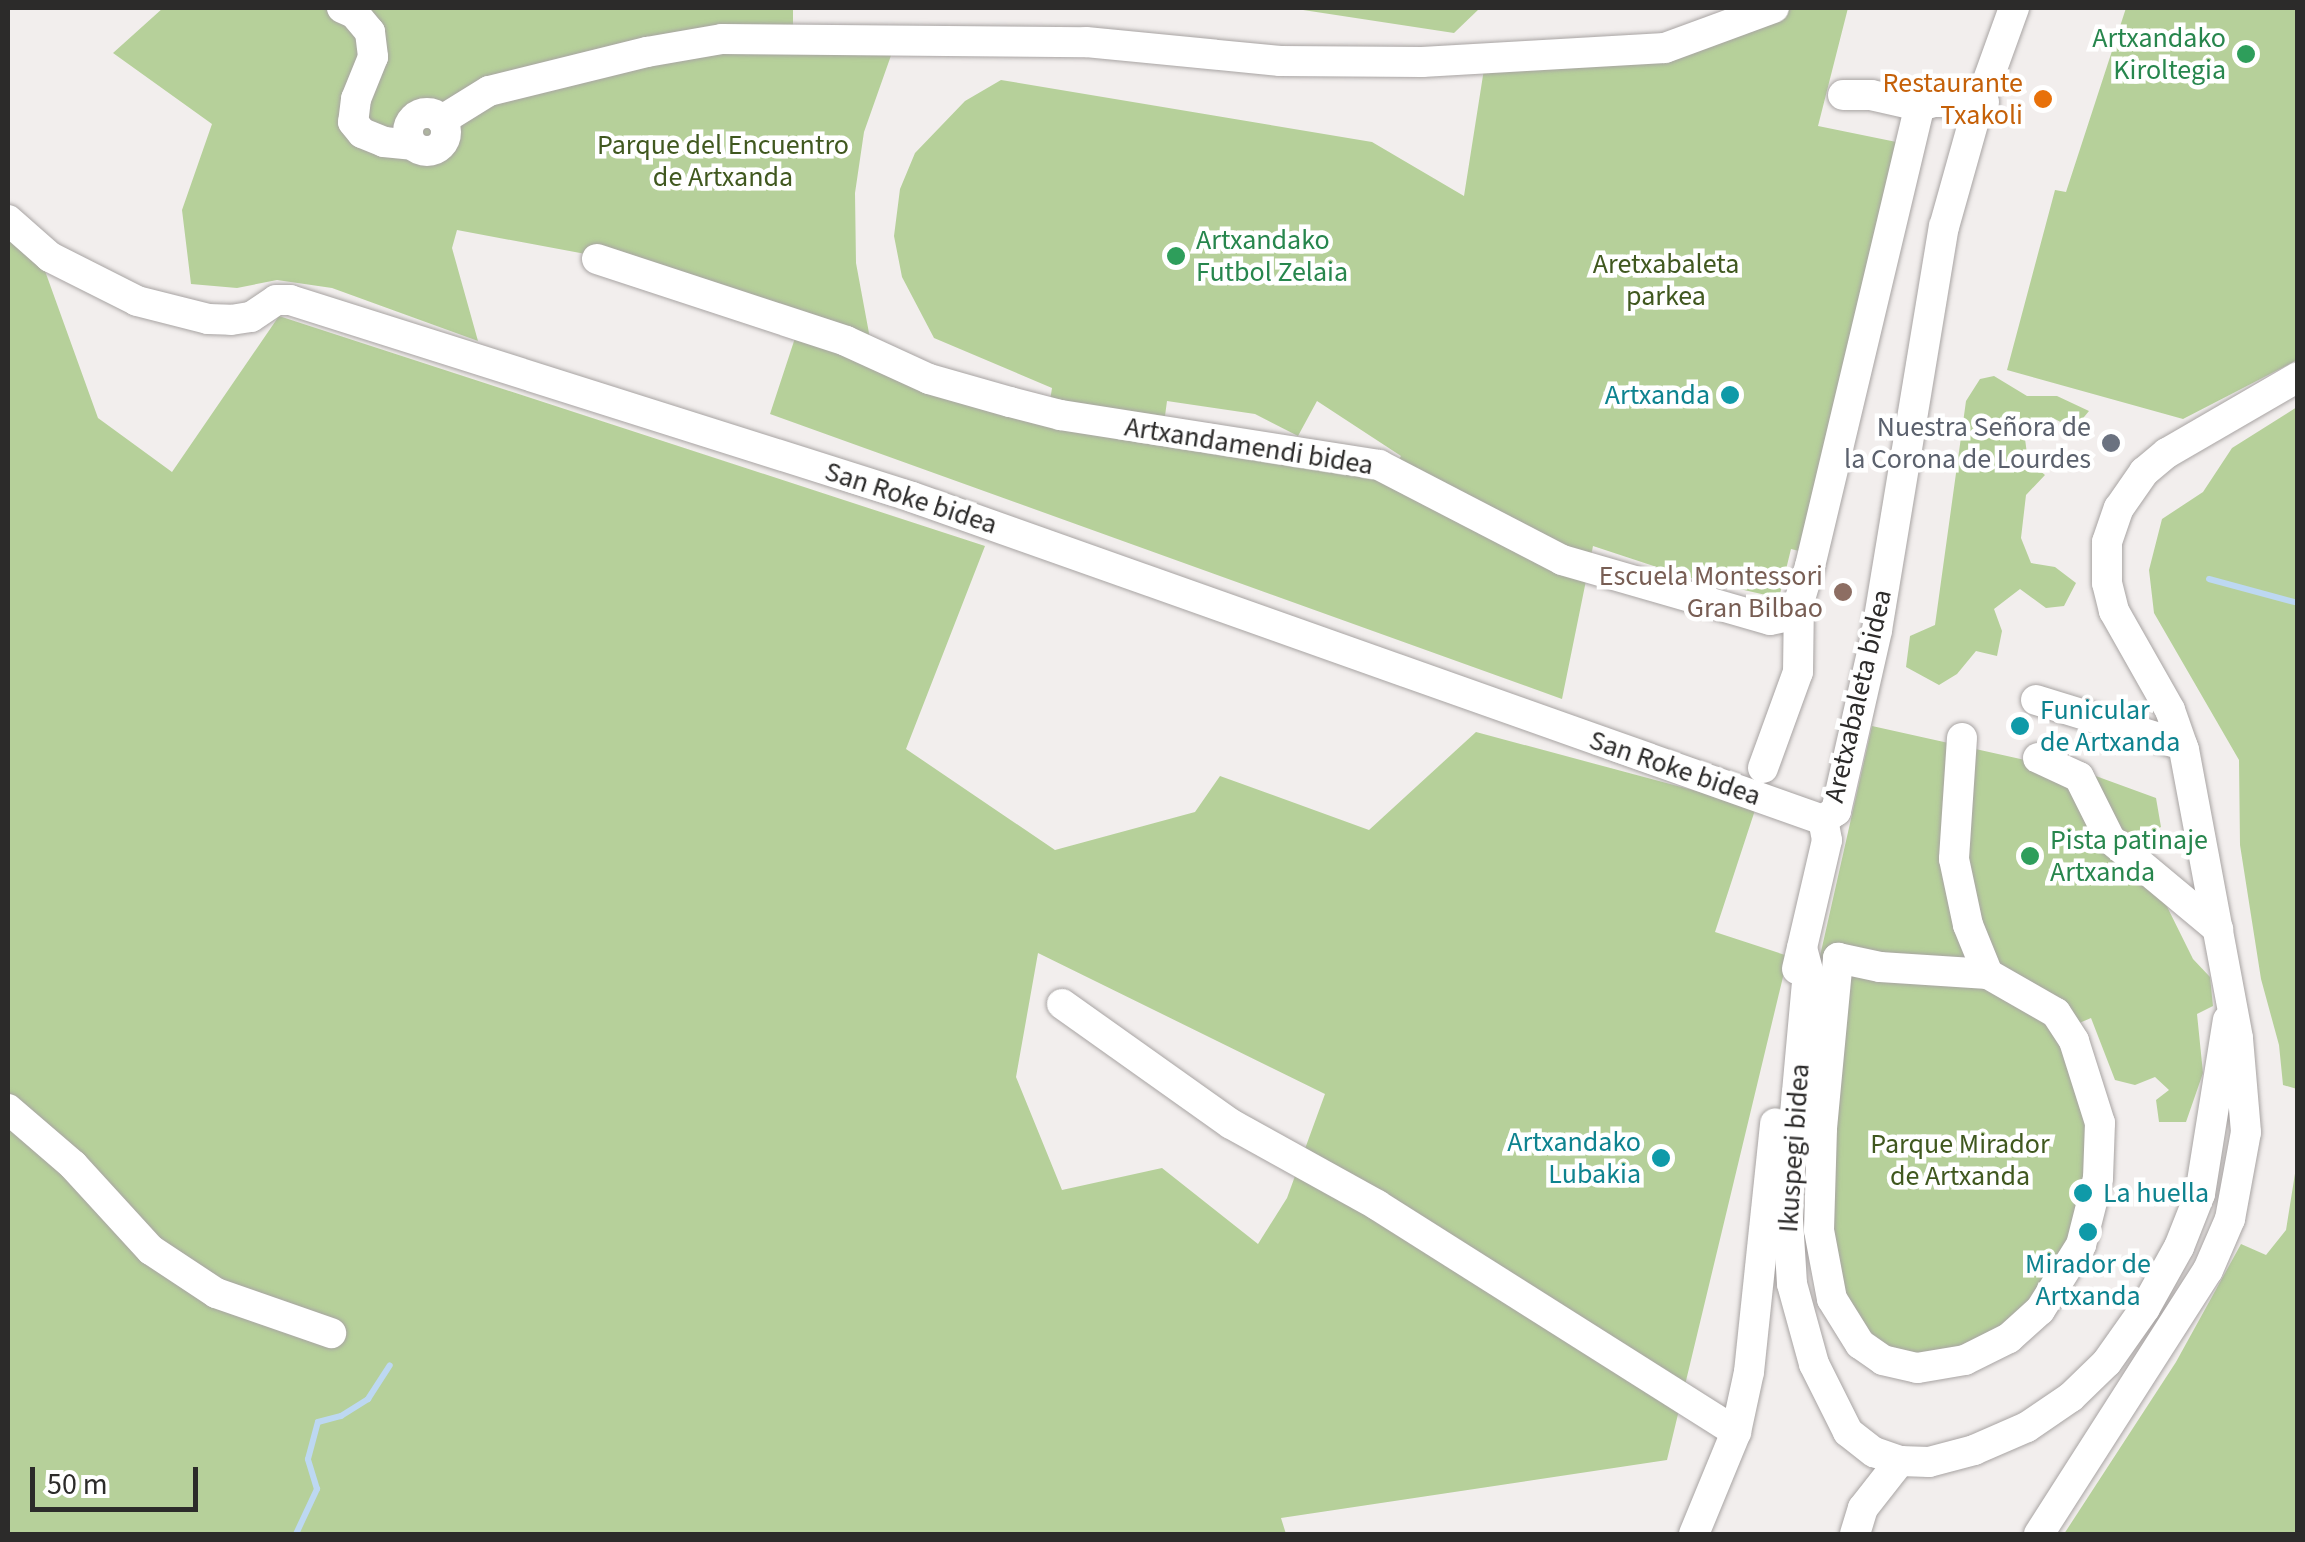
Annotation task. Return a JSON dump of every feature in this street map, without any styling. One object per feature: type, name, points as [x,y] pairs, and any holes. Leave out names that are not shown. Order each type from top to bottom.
[{"type":"street","points":[[342,8],[354,13],[370,32],[373,57],[356,99],[353,122],[362,133],[384,142],[412,144],[424,151],[437,148],[445,138],[442,120],[489,91],[646,52],[722,39],[1086,42],[1280,61],[1422,62],[1665,48],[1774,8]]},
{"type":"street","name":"Aretxabaleta bidea","points":[[1694,1534],[1736,1432],[1749,1372],[1766,1196],[1802,948],[1827,840],[1823,820],[1836,812],[1876,630],[1944,227],[1976,114],[2014,8]]},
{"type":"street","points":[[1843,95],[1871,95],[1920,106],[1987,92]]},
{"type":"street","points":[[1762,768],[1798,672],[1799,602],[1920,106]]},
{"type":"street","name":"San Roke bidea","points":[[8,220],[50,257],[137,301],[208,320],[231,320],[250,317],[276,300],[290,300],[912,497],[1823,820]]},
{"type":"street","name":"Artxandamendi bidea","points":[[597,259],[846,341],[929,379],[1010,402],[1078,418],[1379,464],[1562,560],[1719,608],[1770,620],[1789,616],[1799,602]]},
{"type":"street","points":[[2040,1534],[2190,1302],[2230,1219],[2246,1132],[2232,1002],[2183,747],[2170,710],[2114,611],[2106,560],[2112,525],[2130,489],[2167,453],[2298,376]]},
{"type":"street","points":[[2036,700],[2183,747]]},
{"type":"street","points":[[1962,738],[1954,859],[1968,925],[1988,974],[2056,1013],[2074,1042],[2100,1123],[2098,1178],[2081,1245],[2040,1310],[2009,1338],[1964,1360],[1917,1368],[1882,1360],[1860,1344],[1832,1298],[1820,1215],[1838,958],[1880,967],[1988,974]]},
{"type":"street","points":[[2038,758],[2078,776],[2110,839],[2218,929]]},
{"type":"street","name":"Ikuspegi bidea","points":[[1802,948],[1808,971],[1788,1204],[1792,1284],[1814,1364],[1848,1432],[1874,1452],[1900,1461]]},
{"type":"street","points":[[1856,1534],[1862,1508],[1900,1461],[1928,1462],[1974,1450],[2027,1427],[2071,1397],[2107,1362],[2145,1308],[2179,1247],[2200,1194],[2232,1002]]},
{"type":"street","points":[[1062,1004],[1231,1124],[1377,1205],[1736,1432]]},
{"type":"street","points":[[8,1109],[73,1165],[150,1250],[216,1293],[331,1333]]},
{"type":"green space","name":"Parque del Encuentro de Artxanda","points":[[163,8],[793,8],[793,28],[900,30],[864,132],[855,193],[856,263],[871,344],[591,255],[457,230],[452,248],[478,341],[332,288],[277,280],[237,288],[191,284],[182,210],[212,124],[113,53]]},
{"type":"green space","points":[[1290,8],[1480,8],[1454,33]]},
{"type":"green space","name":"Aretxabaleta parkea","points":[[1792,8],[1848,8],[1818,126],[1916,146],[1823,557],[1791,549],[1779,598],[1687,577],[1593,546],[1562,699],[770,414],[796,335],[932,387],[1389,478],[1401,456],[1317,401],[1298,436],[1255,414],[1167,401],[1165,416],[1050,401],[1052,388],[934,338],[902,277],[894,236],[900,189],[915,153],[965,101],[1001,80],[1372,142],[1464,196],[1484,69],[1751,25]]},
{"type":"green space","points":[[2126,8],[2297,8],[2297,360],[2183,419],[2007,370],[2055,190],[2066,192]]},
{"type":"green space","points":[[8,228],[40,257],[98,418],[172,472],[279,316],[985,546],[906,749],[1055,850],[1195,812],[1220,776],[1369,830],[1476,732],[1756,807],[1715,932],[1788,956],[1667,1460],[1281,1518],[1286,1534],[8,1534]],"holes":[[[1038,953],[1325,1094],[1287,1198],[1258,1244],[1162,1168],[1062,1190],[1016,1077]]]},
{"type":"green space","points":[[1994,376],[2027,396],[2057,396],[2089,411],[2074,429],[2051,417],[2025,439],[2028,461],[2045,475],[2026,495],[2021,538],[2031,563],[2055,567],[2076,583],[2064,606],[2046,608],[2020,589],[1994,609],[2002,631],[1997,656],[1976,651],[1957,674],[1939,685],[1906,667],[1910,636],[1935,625],[1966,401],[1980,379]]},
{"type":"green space","points":[[2297,407],[2297,1089],[2283,1085],[2279,1045],[2261,979],[2240,845],[2239,760],[2154,613],[2149,570],[2162,519],[2203,492],[2232,448]]},
{"type":"green space","name":"Parque Mirador de Artxanda","points":[[1872,726],[2093,775],[2156,798],[2161,827],[2134,840],[2193,959],[2210,977],[2213,1006],[2197,1014],[2203,1073],[2186,1122],[2159,1122],[2156,1100],[2169,1090],[2155,1077],[2135,1085],[2115,1080],[2091,1018],[2077,1024],[2109,1119],[2044,1316],[1887,1371],[1806,1226],[1818,965]]},
{"type":"green space","points":[[2297,1161],[2297,1534],[2064,1534],[2176,1362],[2241,1244],[2266,1255],[2286,1230]]},
{"type":"waterway","points":[[2209,579],[2298,603]]},
{"type":"waterway","points":[[296,1534],[317,1489],[308,1459],[318,1422],[341,1416],[368,1399],[390,1365]]},
{"type":"place","name":"Artxandako Kiroltegia","points":[[2246,54]]},
{"type":"place","name":"Restaurante Txakoli","points":[[2043,99]]},
{"type":"place","name":"Artxandako Futbol Zelaia","points":[[1176,256]]},
{"type":"place","name":"Artxanda","points":[[1730,395]]},
{"type":"place","name":"Nuestra Señora de la Corona de Lourdes","points":[[2111,443]]},
{"type":"place","name":"Escuela Montessori Gran Bilbao","points":[[1843,592]]},
{"type":"place","name":"Funicular de Artxanda","points":[[2020,726]]},
{"type":"place","name":"Pista patinaje Artxanda","points":[[2030,856]]},
{"type":"place","name":"Artxandako Lubakia","points":[[1661,1158]]},
{"type":"place","name":"La huella","points":[[2083,1193]]},
{"type":"place","name":"Mirador de Artxanda","points":[[2088,1232]]}]
